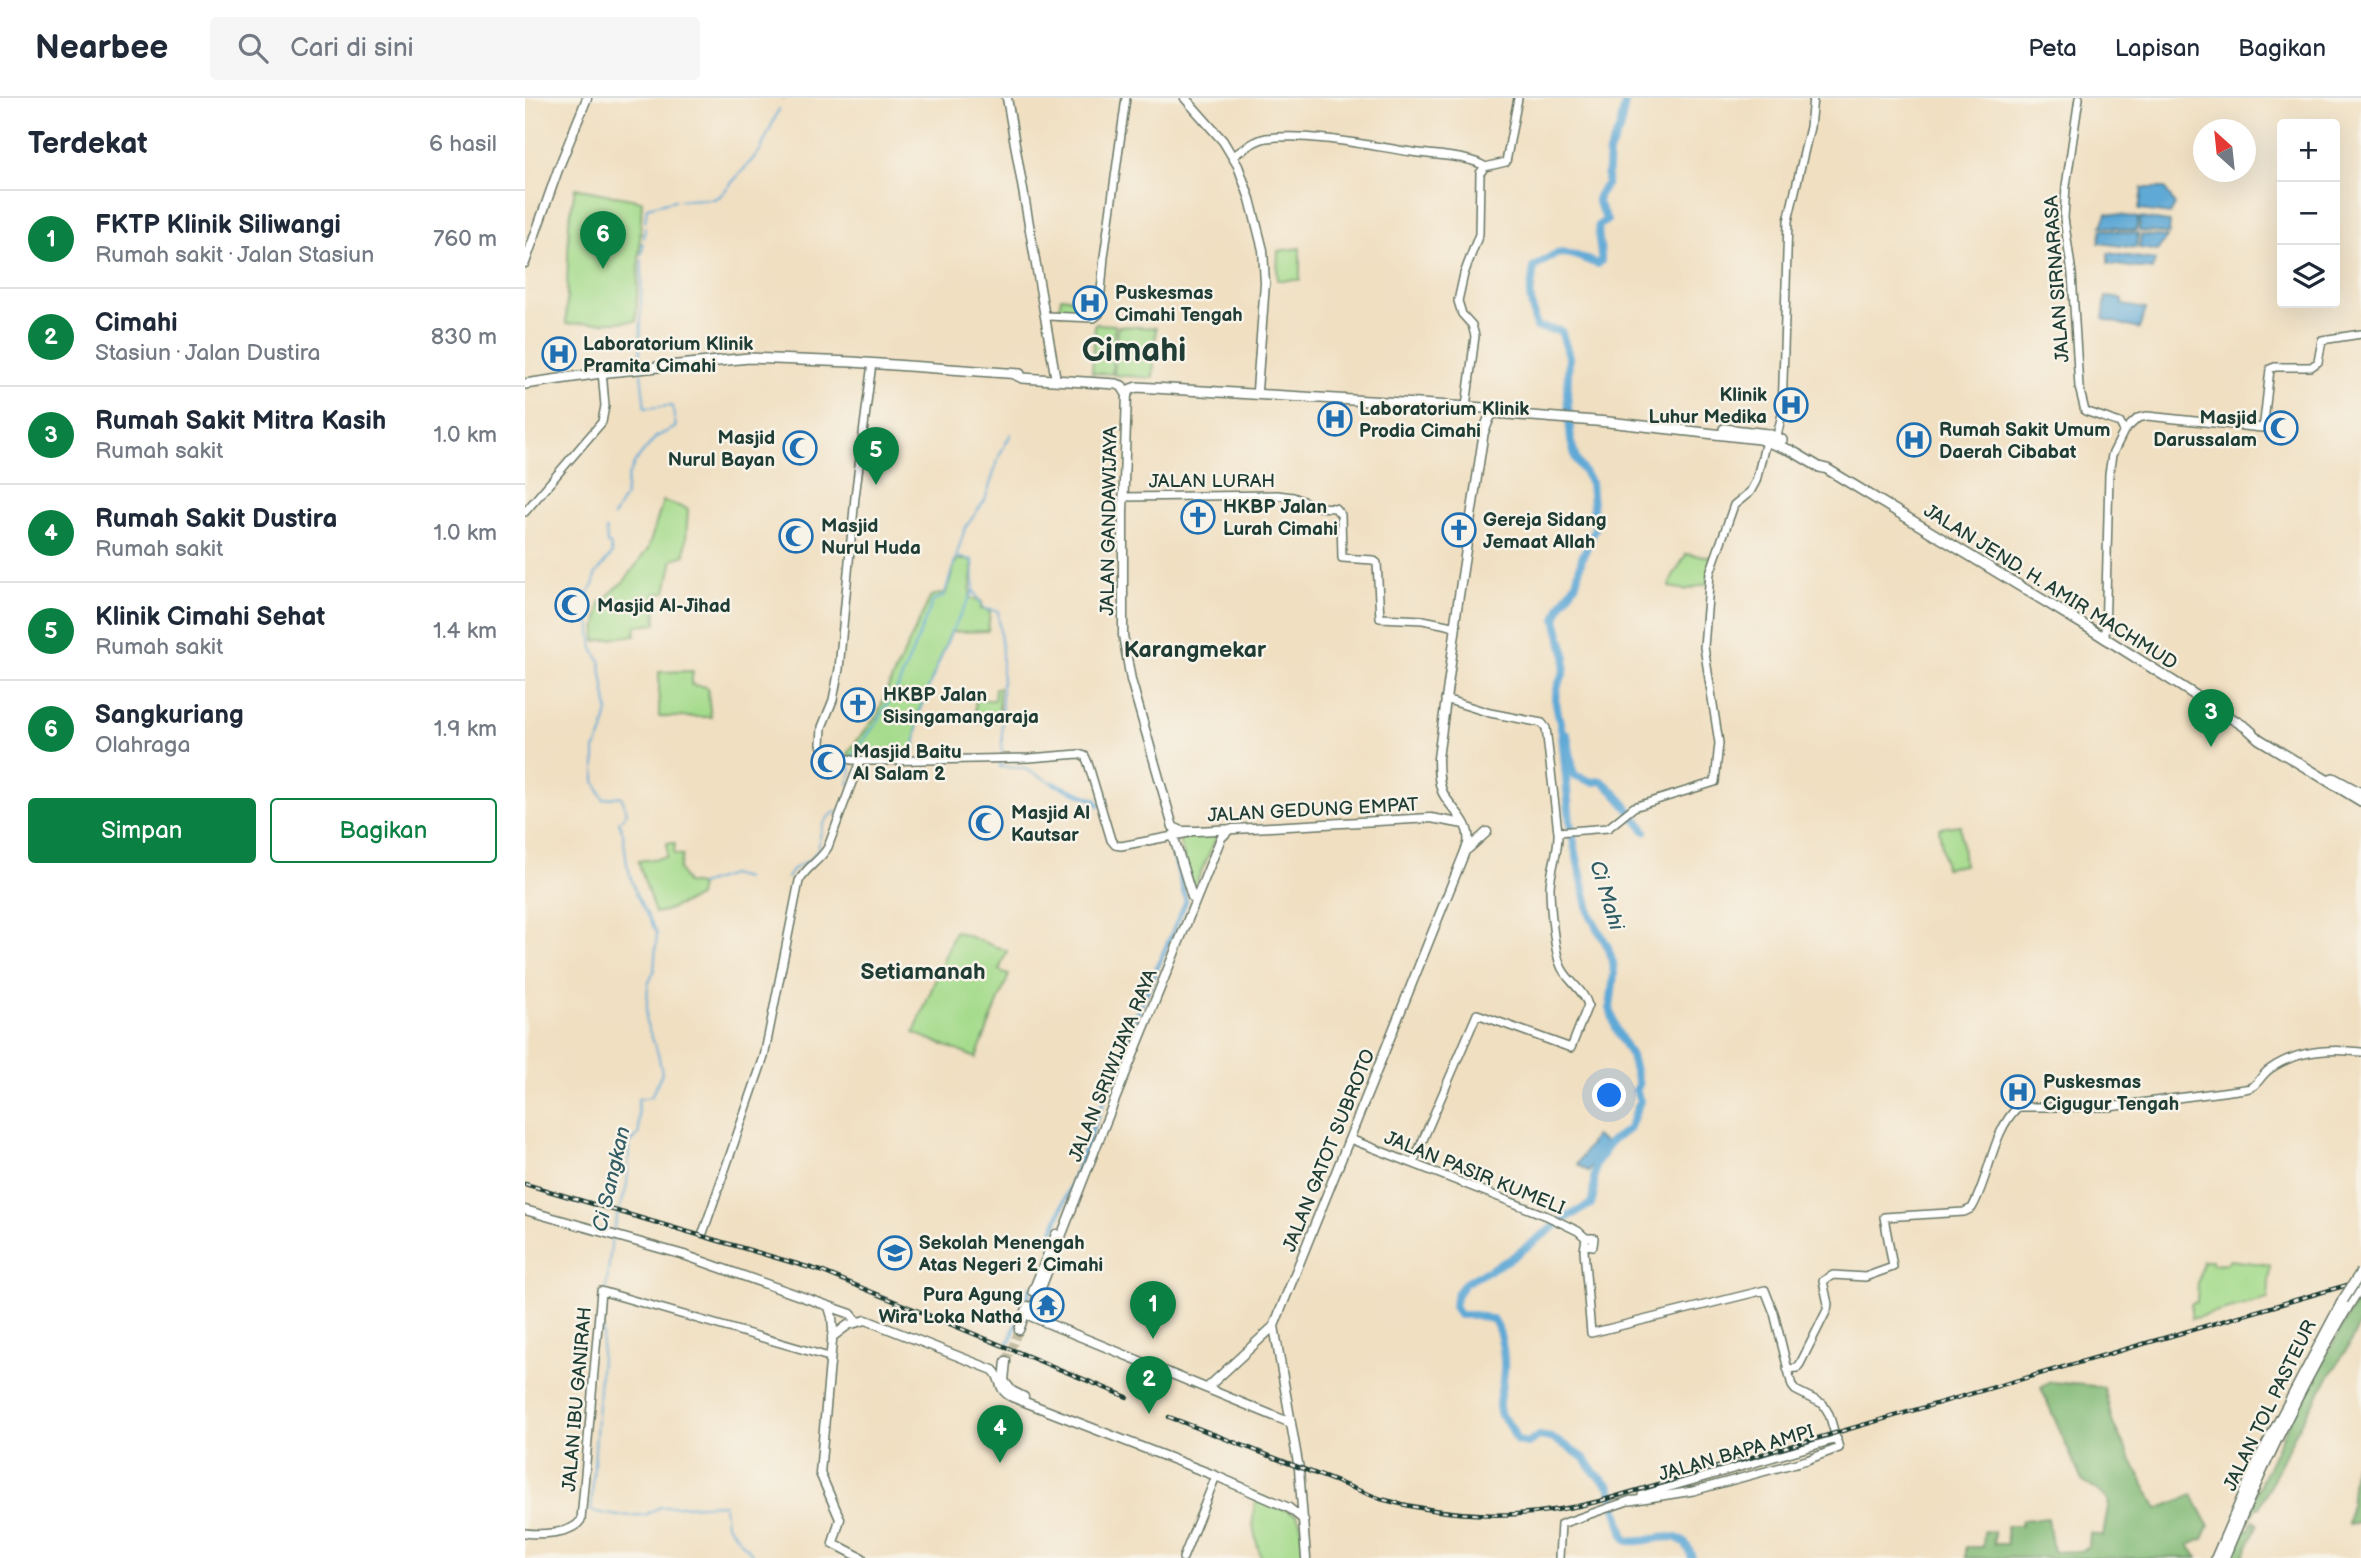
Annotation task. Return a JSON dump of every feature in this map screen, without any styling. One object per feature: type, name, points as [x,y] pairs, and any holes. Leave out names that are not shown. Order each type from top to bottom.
[{"type":"highway","name":"JALAN JEND. H. AMIR MACHMUD","points":[[525,382],[749,358],[872,363],[1023,376],[1290,392],[1297,396]]},
{"type":"highway","name":"JALAN JEND. H. AMIR MACHMUD","points":[[1056,378],[1120,385],[1127,394],[1131,388],[1137,387],[1466,407],[1773,441],[1806,453],[1827,469],[2256,734],[2361,793]]},
{"type":"highway","name":"JALAN JEND. H. AMIR MACHMUD","points":[[1445,407],[1481,413],[1484,431]]},
{"type":"highway","name":"JALAN JEND. H. AMIR MACHMUD","points":[[1484,431],[1490,416],[1495,413],[1570,417]]},
{"type":"highway","name":"JALAN JEND. H. AMIR MACHMUD","points":[[2256,734],[2259,739],[2361,801]]},
{"type":"highway","name":"JALAN TOL PASTEUR","points":[[2216,1558],[2259,1459],[2361,1272]]},
{"type":"highway","name":"JALAN TOL PASTEUR","points":[[2224,1558],[2266,1463],[2346,1301],[2361,1285]]},
{"type":"main road","points":[[525,262],[587,98]]},
{"type":"main road","points":[[1007,98],[1056,378]]},
{"type":"main road","points":[[1185,98],[1233,156],[1244,181],[1265,260],[1257,390]]},
{"type":"main road","name":"JALAN GANDAWIJAYA","points":[[1127,394],[1122,625],[1127,664],[1171,824],[1179,830],[1197,831]]},
{"type":"main road","points":[[1460,823],[1446,803],[1442,790],[1438,771],[1439,729],[1484,431]]},
{"type":"main road","name":"JALAN GEDUNG EMPAT","points":[[1431,818],[1440,814],[1446,803]]},
{"type":"main road","name":"JALAN GEDUNG EMPAT","points":[[1197,831],[1431,818],[1460,823]]},
{"type":"main road","name":"JALAN GATOT SUBROTO","points":[[1274,1325],[1466,852],[1469,832],[1460,823]]},
{"type":"main road","name":"JALAN SRIWIJAYA RAYA","points":[[1144,1020],[1221,838],[1230,829]]},
{"type":"main road","name":"JALAN SRIWIJAYA RAYA","points":[[1207,1388],[1030,1316],[1215,842],[1215,836],[1209,830]]},
{"type":"main road","points":[[1466,852],[1487,832]]},
{"type":"main road","points":[[1173,835],[1192,897]]},
{"type":"main road","name":"JALAN SRIWIJAYA RAYA","points":[[1019,1329],[1109,1108]]},
{"type":"main road","points":[[525,1210],[684,1255],[851,1314],[857,1321]]},
{"type":"main road","points":[[829,1307],[832,1337],[820,1473],[840,1522],[833,1543],[862,1558]]},
{"type":"main road","points":[[832,1337],[857,1321],[866,1320],[894,1329],[997,1373],[1000,1386],[1007,1394],[1216,1476],[1289,1507],[1304,1520]]},
{"type":"main road","points":[[1274,1325],[1207,1388],[1291,1423]]},
{"type":"main road","points":[[1274,1325],[1303,1499],[1306,1558]]},
{"type":"main road","points":[[1265,1334],[1272,1334],[1277,1339]]},
{"type":"main road","points":[[1006,1362],[1003,1374],[1012,1391],[1080,1423]]},
{"type":"main road","points":[[1289,1507],[1297,1505],[1303,1499]]},
{"type":"street","points":[[1047,316],[1094,318],[1099,314],[1104,257],[1126,98]]},
{"type":"street","points":[[1233,156],[1261,139],[1324,139],[1469,161],[1485,167],[1506,162],[1518,98]]},
{"type":"street","points":[[1563,832],[1608,828],[1628,811],[1715,782],[1719,743],[1704,647],[1710,573],[1734,505],[1750,492],[1756,481],[1782,414],[1789,221],[1810,127],[1813,98]]},
{"type":"street","name":"JALAN SIRNARASA","points":[[2079,98],[2064,218],[2076,315],[2079,387],[2085,411],[2120,423],[2124,431]]},
{"type":"street","points":[[1466,407],[1475,336],[1472,324],[1460,311],[1458,293],[1477,242],[1480,176],[1485,167]]},
{"type":"street","points":[[2105,639],[2108,477],[2112,455],[2124,431],[2138,418],[2147,416],[2262,428],[2265,422],[2270,369],[2311,367],[2318,362],[2322,340],[2361,334]]},
{"type":"street","points":[[872,363],[845,586],[839,668],[833,700],[822,727],[821,744],[824,754],[860,761],[1083,755],[1090,769],[1111,839],[1117,846],[1197,831]]},
{"type":"street","points":[[525,512],[602,422],[605,406],[604,373]]},
{"type":"street","name":"JALAN LURAH","points":[[1123,497],[1285,496],[1313,505],[1335,508],[1341,516],[1342,558],[1373,560],[1377,563],[1380,617],[1453,624]]},
{"type":"street","points":[[1413,1163],[1477,1014],[1571,1048],[1588,1005],[1583,993],[1563,971],[1558,955],[1550,888],[1563,832],[1544,725],[1490,713],[1444,695]]},
{"type":"street","points":[[703,1233],[764,1057],[799,881],[805,870],[821,859],[828,847],[860,761]]},
{"type":"street","points":[[1787,1369],[1800,1364],[1827,1310],[1823,1281],[1833,1275],[1865,1277],[1893,1267],[1884,1217],[1969,1211],[1979,1196],[2000,1134],[2012,1114],[2022,1106],[2109,1107],[2245,1089],[2256,1085],[2272,1068],[2305,1053],[2333,1049],[2361,1052]]},
{"type":"street","name":"JALAN PASIR KUMELI","points":[[1350,1139],[1553,1219],[1586,1241],[1584,1250],[1591,1333],[1763,1290],[1767,1292],[1795,1390],[1819,1401],[1827,1409],[1837,1439]]},
{"type":"street","name":"JALAN IBU GANIRAH","points":[[525,1533],[541,1534],[570,1529],[577,1526],[581,1520],[601,1291],[829,1357]]},
{"type":"street","name":"JALAN BAPA AMPI","points":[[1559,1558],[1561,1524],[1645,1494],[1837,1439]]},
{"type":"street","points":[[1182,1558],[1216,1476]]},
{"type":"green space","points":[[575,188],[642,201],[636,321],[566,324],[569,223]]},
{"type":"green space","points":[[1300,248],[1300,280],[1277,280],[1278,251]]},
{"type":"green space","points":[[1061,297],[1079,299],[1079,310],[1091,315],[1059,312]]},
{"type":"green space","points":[[1095,324],[1115,325],[1112,374],[1092,373]]},
{"type":"green space","points":[[1118,326],[1156,328],[1153,378],[1114,375]]},
{"type":"green space","points":[[663,501],[688,509],[685,555],[673,559],[666,592],[655,594],[656,624],[636,626],[635,635],[595,641],[600,603],[625,580],[648,549]]},
{"type":"green space","points":[[1686,554],[1713,557],[1707,584],[1685,590],[1669,587],[1672,579]]},
{"type":"green space","points":[[956,560],[973,560],[970,598],[982,602],[981,609],[990,611],[988,631],[951,632],[920,709],[914,756],[848,757],[849,751],[878,714],[931,596],[946,593]]},
{"type":"green space","points":[[693,671],[691,685],[707,687],[711,717],[659,717],[659,672]]},
{"type":"green space","points":[[995,688],[999,688],[999,721],[975,722],[975,700],[994,700]]},
{"type":"green space","points":[[1960,825],[1964,865],[1945,868],[1939,828]]},
{"type":"green space","points":[[1188,833],[1218,834],[1193,890],[1178,836]]},
{"type":"green space","points":[[667,843],[675,843],[674,854],[683,855],[679,869],[686,883],[700,885],[698,897],[655,913],[638,861],[667,857]]},
{"type":"green space","points":[[955,931],[1007,951],[999,970],[1009,975],[976,1058],[914,1033]]},
{"type":"green space","points":[[2229,1260],[2270,1265],[2268,1299],[2191,1319],[2191,1304],[2197,1302],[2203,1261],[2212,1261],[2212,1264],[2228,1263]]},
{"type":"green space","points":[[2361,1293],[2361,1321],[2348,1347],[2300,1424],[2259,1508],[2256,1507],[2248,1523],[2243,1521],[2289,1422]]},
{"type":"green space","points":[[2051,1382],[2104,1387],[2113,1424],[2157,1509],[2193,1495],[2209,1526],[2203,1539],[2189,1545],[2198,1558],[1966,1558],[1966,1547],[1983,1547],[1984,1531],[1994,1532],[1994,1544],[2007,1544],[2006,1526],[2021,1526],[2022,1520],[2048,1518],[2053,1552],[2081,1551],[2089,1546],[2090,1533],[2103,1536],[2109,1501],[2082,1481],[2041,1388]]},
{"type":"green space","points":[[2354,1466],[2361,1469],[2361,1523],[2348,1525]]},
{"type":"green space","points":[[1258,1497],[1297,1515],[1301,1524],[1304,1558],[1261,1558],[1253,1520]]},
{"type":"green space","points":[[2254,1520],[2258,1523],[2243,1558],[2228,1558],[2240,1529],[2248,1531]]},
{"type":"water","points":[[2142,188],[2165,188],[2175,205],[2170,214],[2139,210]]},
{"type":"water","points":[[2107,213],[2138,218],[2136,231],[2102,226]]},
{"type":"water","points":[[2140,218],[2170,222],[2169,234],[2139,231]]},
{"type":"water","points":[[2102,229],[2138,234],[2136,248],[2099,243]]},
{"type":"water","points":[[2141,235],[2167,237],[2157,251],[2139,248]]},
{"type":"water","points":[[2108,253],[2155,260],[2152,270],[2108,264]]},
{"type":"water","points":[[2106,297],[2123,299],[2123,305],[2146,309],[2139,329],[2103,319]]},
{"type":"water","points":[[1595,1136],[1606,1143],[1588,1171],[1577,1164]]},
{"type":"waterway","name":"Ci Mahi","points":[[1626,98],[1620,128],[1609,152],[1607,183],[1598,196],[1598,203],[1607,220],[1599,225],[1598,229],[1601,261],[1598,264],[1565,253],[1551,256],[1534,267],[1530,296],[1536,327],[1561,331],[1569,356],[1567,394],[1571,441],[1576,459],[1591,483],[1595,529],[1582,558],[1576,583],[1561,605],[1556,619],[1566,656],[1555,699],[1562,732],[1575,849],[1590,915],[1608,947],[1613,963],[1610,1008],[1616,1029],[1631,1056],[1639,1085],[1636,1090],[1640,1101],[1629,1129],[1611,1141],[1595,1165],[1591,1204],[1566,1218],[1510,1259],[1465,1283],[1457,1294],[1454,1306],[1459,1315],[1475,1315],[1494,1320],[1497,1326],[1502,1341],[1504,1365],[1500,1410],[1517,1441],[1528,1443],[1539,1436],[1551,1438],[1570,1448],[1584,1458],[1610,1486],[1628,1541],[1674,1537],[1681,1540],[1692,1558]]},
{"type":"waterway","name":"Ci Sangkan","points":[[679,200],[714,199],[720,196],[760,151],[779,109]]},
{"type":"waterway","name":"Ci Sangkan","points":[[645,222],[647,207],[675,200]]},
{"type":"waterway","name":"Ci Sangkan","points":[[644,238],[645,227]]},
{"type":"waterway","name":"Ci Sangkan","points":[[642,254],[643,243]]},
{"type":"waterway","name":"Ci Sangkan","points":[[640,364],[642,260]]},
{"type":"waterway","name":"Ci Sangkan","points":[[613,517],[625,496],[628,476],[636,461],[656,437],[676,427],[672,406],[645,408],[641,373]]},
{"type":"waterway","points":[[852,756],[895,694],[933,601],[944,596],[965,528],[985,500],[1000,454],[1011,434]]},
{"type":"waterway","name":"Ci Sangkan","points":[[606,530],[607,544],[610,544],[612,554],[595,575],[594,583],[583,603],[590,621],[593,649],[600,661],[608,711],[595,750],[595,781],[603,799],[621,796],[627,812],[619,822],[627,864],[636,894],[657,933],[654,971],[648,985],[646,1022],[662,1073],[651,1097],[638,1099],[639,1133],[629,1145],[626,1189],[613,1232]]},
{"type":"waterway","points":[[869,757],[914,756],[920,709],[951,632],[974,590],[973,560],[957,557]]},
{"type":"waterway","points":[[974,591],[984,609],[998,611],[1002,652],[1002,756]]},
{"type":"waterway","points":[[1567,735],[1574,775],[1592,782],[1602,781],[1620,798],[1645,831]]},
{"type":"waterway","points":[[1001,762],[1000,767],[1023,768],[1053,783]]},
{"type":"waterway","points":[[848,784],[850,765]]},
{"type":"waterway","points":[[1053,783],[1095,800],[1099,805]]},
{"type":"waterway","points":[[810,859],[818,850],[821,832],[828,817],[839,811]]},
{"type":"waterway","points":[[1051,1236],[1135,1019],[1186,901],[1169,839]]},
{"type":"waterway","points":[[787,878],[793,869],[809,860]]},
{"type":"waterway","points":[[700,885],[730,875],[745,879]]},
{"type":"waterway","name":"Ci Sangkan","points":[[606,1291],[612,1237]]},
{"type":"waterway","points":[[1009,1343],[1031,1287]]},
{"type":"waterway","name":"Ci Sangkan","points":[[605,1296],[591,1511],[618,1516],[645,1515],[660,1507],[724,1504]]},
{"type":"waterway","name":"Ci Sangkan","points":[[724,1507],[726,1524],[756,1558]]},
{"type":"tunnel","points":[[1006,1361],[1019,1330]]},
{"type":"railway","points":[[525,1184],[821,1271],[1127,1397]]},
{"type":"railway","points":[[1169,1417],[1381,1499],[1409,1506],[1463,1513],[1490,1515],[1545,1512],[1600,1501],[2361,1281]]},
{"type":"place","name":"Sangkuriang","points":[[603,269]]},
{"type":"place","name":"Puskesmas Cimahi Tengah","points":[[1090,303]]},
{"type":"place","name":"Laboratorium Klinik Pramita Cimahi","points":[[559,354]]},
{"type":"place","name":"Klinik Luhur Medika","points":[[1791,405]]},
{"type":"place","name":"Laboratorium Klinik Prodia Cimahi","points":[[1335,419]]},
{"type":"place","name":"Masjid Darussalam","points":[[2281,428]]},
{"type":"place","name":"Rumah Sakit Umum Daerah Cibabat","points":[[1914,440]]},
{"type":"place","name":"Masjid Nurul Bayan","points":[[800,448]]},
{"type":"place","name":"Klinik Cimahi Sehat","points":[[876,485]]},
{"type":"place","name":"HKBP Jalan Lurah Cimahi","points":[[1198,517]]},
{"type":"place","name":"Gereja Sidang Jemaat Allah","points":[[1459,530]]},
{"type":"place","name":"Masjid Nurul Huda","points":[[796,536]]},
{"type":"place","name":"Masjid Al-Jihad","points":[[572,605]]},
{"type":"place","name":"HKBP Jalan Sisingamangaraja","points":[[858,705]]},
{"type":"place","name":"Rumah Sakit Mitra Kasih","points":[[2211,747]]},
{"type":"place","name":"Masjid Baitu Al Salam 2","points":[[828,762]]},
{"type":"place","name":"Masjid Al Kautsar","points":[[986,823]]},
{"type":"place","name":"Puskesmas Cigugur Tengah","points":[[2018,1092]]},
{"type":"place","name":"Sekolah Menengah Atas Negeri 2 Cimahi","points":[[895,1253]]},
{"type":"place","name":"Pura Agung Wira Loka Natha","points":[[1047,1305]]},
{"type":"place","name":"FKTP Klinik Siliwangi","points":[[1153,1339]]},
{"type":"place","name":"Cimahi","points":[[1149,1414]]},
{"type":"place","name":"Rumah Sakit Dustira","points":[[1000,1463]]},
{"type":"district","name":"Cimahi","points":[[1134,349]]},
{"type":"district","name":"Karangmekar","points":[[1195,649]]},
{"type":"district","name":"Setiamanah","points":[[923,971]]}]
